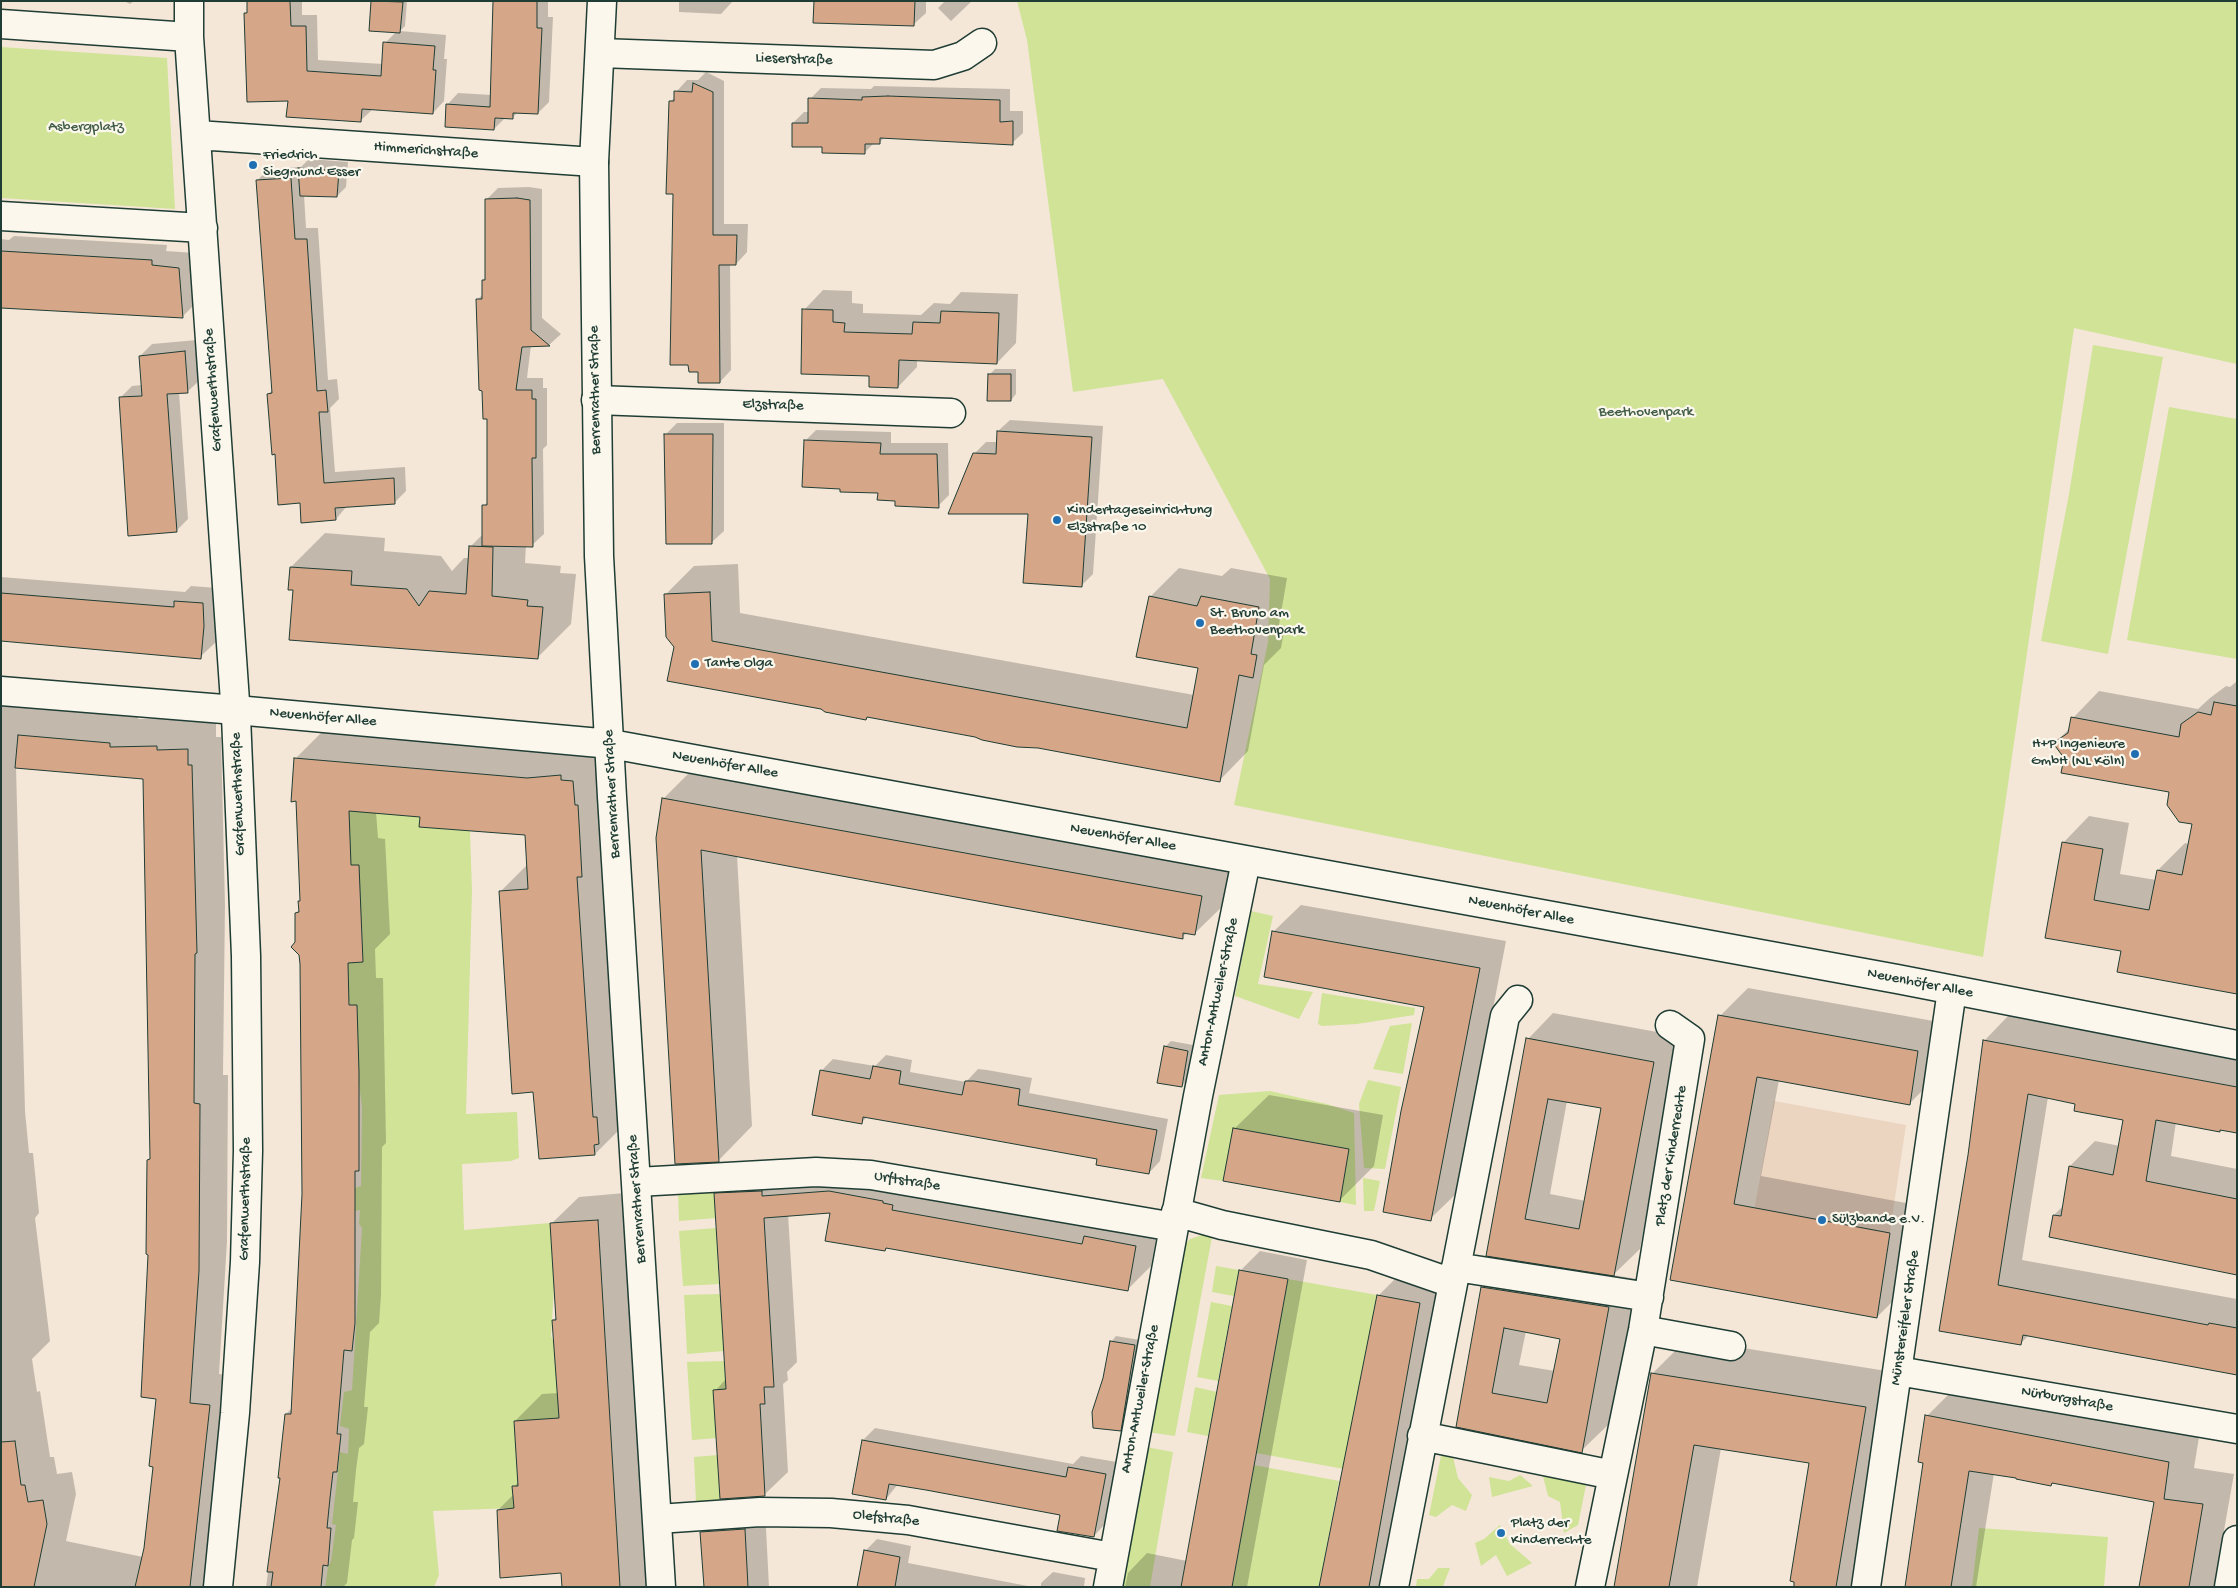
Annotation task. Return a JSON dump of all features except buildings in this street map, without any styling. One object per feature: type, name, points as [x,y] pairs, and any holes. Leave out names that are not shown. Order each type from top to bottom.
[{"type":"street","name":"Grafenwerthstraße","points":[[189,1],[189,37],[236,710],[246,956],[248,1151],[245,1262],[235,1413],[218,1587]]},
{"type":"street","name":"Berrenrather Straße","points":[[602,1],[594,162],[599,556],[661,1587]]},
{"type":"street","points":[[1,24],[189,37]]},
{"type":"street","name":"Lieserstraße","points":[[600,54],[934,65],[963,56],[982,43]]},
{"type":"street","name":"Himmerichstraße","points":[[197,135],[594,162]]},
{"type":"street","points":[[1,216],[203,228]]},
{"type":"street","name":"Elzstraße","points":[[596,400],[951,413]]},
{"type":"street","name":"Neuenhöfer Allee","points":[[1,691],[611,744],[1952,990],[2237,1045]]},
{"type":"street","name":"Anton-Antweiler-Straße","points":[[1108,1587],[1112,1556],[1198,1096],[1246,861]]},
{"type":"street","name":"Münstereifeler Straße","points":[[1866,1587],[1952,990]]},
{"type":"street","points":[[1394,1587],[1422,1436],[1506,1016],[1518,1000]]},
{"type":"street","name":"Platz der Kinderrechte","points":[[1590,1587],[1643,1330],[1690,1039],[1670,1026]]},
{"type":"street","name":"Urftstraße","points":[[637,1182],[816,1172],[871,1175],[1175,1219]]},
{"type":"street","points":[[1175,1219],[1222,1225],[1371,1255],[1454,1275],[1649,1297]]},
{"type":"street","points":[[1643,1330],[1731,1346]]},
{"type":"street","name":"Nürburgstraße","points":[[1898,1371],[2237,1430]]},
{"type":"street","points":[[1422,1436],[1613,1475]]},
{"type":"street","name":"Olefstraße","points":[[658,1519],[760,1512],[831,1513],[908,1520],[1112,1556]]},
{"type":"street","points":[[2229,1587],[2237,1540]]},
{"type":"shaded area","name":"Sülzbande e.V.","points":[[1774,1101],[1906,1125],[1877,1318],[1739,1293]]},
{"type":"green space","name":"Beethovenpark","points":[[1017,1],[2237,1],[2237,364],[2074,328],[1983,957],[1234,805],[1268,642],[1270,579],[1163,379],[1073,392],[1027,40]]},
{"type":"green space","name":"Asbergplatz","points":[[1,47],[167,58],[175,209],[1,198]]},
{"type":"green space","points":[[2093,345],[2163,357],[2108,654],[2041,641],[2069,494]]},
{"type":"green space","points":[[2169,407],[2237,419],[2237,659],[2127,640]]},
{"type":"green space","points":[[341,806],[365,812],[420,817],[420,827],[470,831],[472,891],[466,1114],[517,1112],[519,1158],[511,1161],[462,1164],[464,1230],[550,1223],[554,1288],[551,1336],[559,1352],[554,1353],[561,1418],[514,1421],[518,1486],[512,1486],[514,1508],[433,1511],[439,1575],[434,1587],[325,1587],[336,1525],[332,1524],[340,1452],[348,1454],[349,1429],[340,1426],[344,1392],[352,1390],[362,1228],[359,1224],[360,1210],[355,1211],[355,1188],[361,1186],[362,1108],[349,999],[347,999],[346,963],[363,962],[362,924],[349,924],[351,865]]},
{"type":"green space","points":[[1251,911],[1273,916],[1258,984],[1313,992],[1299,1019],[1235,996]]},
{"type":"green space","points":[[1322,993],[1415,1008],[1414,1015],[1357,1024],[1322,1026],[1318,1024]]},
{"type":"green space","points":[[1412,1023],[1403,1074],[1373,1069],[1390,1026]]},
{"type":"green space","points":[[1368,1080],[1401,1087],[1385,1169],[1364,1168],[1359,1104]]},
{"type":"green space","points":[[1270,1091],[1327,1104],[1354,1113],[1356,1205],[1340,1202],[1349,1149],[1223,1181],[1201,1178],[1219,1095]]},
{"type":"green space","points":[[1363,1178],[1380,1181],[1374,1211],[1364,1211]]},
{"type":"green space","points":[[714,1189],[716,1218],[679,1221],[678,1191]]},
{"type":"green space","points":[[716,1228],[719,1284],[683,1286],[679,1231]]},
{"type":"green space","points":[[1202,1235],[1212,1237],[1175,1436],[1147,1432],[1179,1250],[1190,1239]]},
{"type":"green space","points":[[1216,1266],[1239,1270],[1234,1296],[1212,1292]]},
{"type":"green space","points":[[1288,1279],[1377,1295],[1344,1469],[1256,1453]]},
{"type":"green space","points":[[720,1294],[724,1351],[687,1354],[684,1295]]},
{"type":"green space","points":[[1211,1302],[1232,1306],[1218,1381],[1197,1377]]},
{"type":"green space","points":[[724,1361],[726,1389],[717,1438],[692,1440],[687,1362]]},
{"type":"green space","points":[[1195,1387],[1217,1392],[1208,1436],[1187,1432]]},
{"type":"green space","points":[[1146,1447],[1173,1452],[1150,1587],[1118,1587]]},
{"type":"green space","points":[[1442,1451],[1452,1453],[1458,1478],[1472,1495],[1466,1511],[1452,1505],[1436,1517],[1429,1515]]},
{"type":"green space","points":[[718,1455],[720,1504],[696,1503],[694,1457]]},
{"type":"green space","points":[[1254,1465],[1339,1481],[1319,1587],[1232,1587]]},
{"type":"green space","points":[[1545,1471],[1587,1480],[1578,1525],[1564,1533],[1560,1502],[1548,1496],[1543,1476]]},
{"type":"green space","points":[[1520,1475],[1533,1486],[1492,1497],[1489,1477],[1509,1481]]},
{"type":"green space","points":[[1500,1525],[1510,1544],[1532,1563],[1507,1576],[1496,1555],[1481,1566],[1475,1543],[1484,1539]]},
{"type":"green space","points":[[1979,1528],[2108,1537],[2104,1587],[1972,1587]]},
{"type":"green space","points":[[1438,1568],[1450,1568],[1443,1586],[1447,1587],[1416,1587],[1417,1579],[1429,1579]]},
{"type":"place","name":"Friedrich Siegmund Esser","points":[[253,165]]},
{"type":"place","name":"Kindertageseinrichtung Elzstraße 10","points":[[1057,520]]},
{"type":"place","name":"St. Bruno am Beethovenpark","points":[[1200,623]]},
{"type":"place","name":"Tante Olga","points":[[695,664]]},
{"type":"place","name":"H+P Ingenieure GmbH (NL Köln)","points":[[2135,754]]},
{"type":"place","name":"Sülzbande e.V.","points":[[1822,1220]]},
{"type":"place","name":"Platz der Kinderrechte","points":[[1501,1533]]}]
